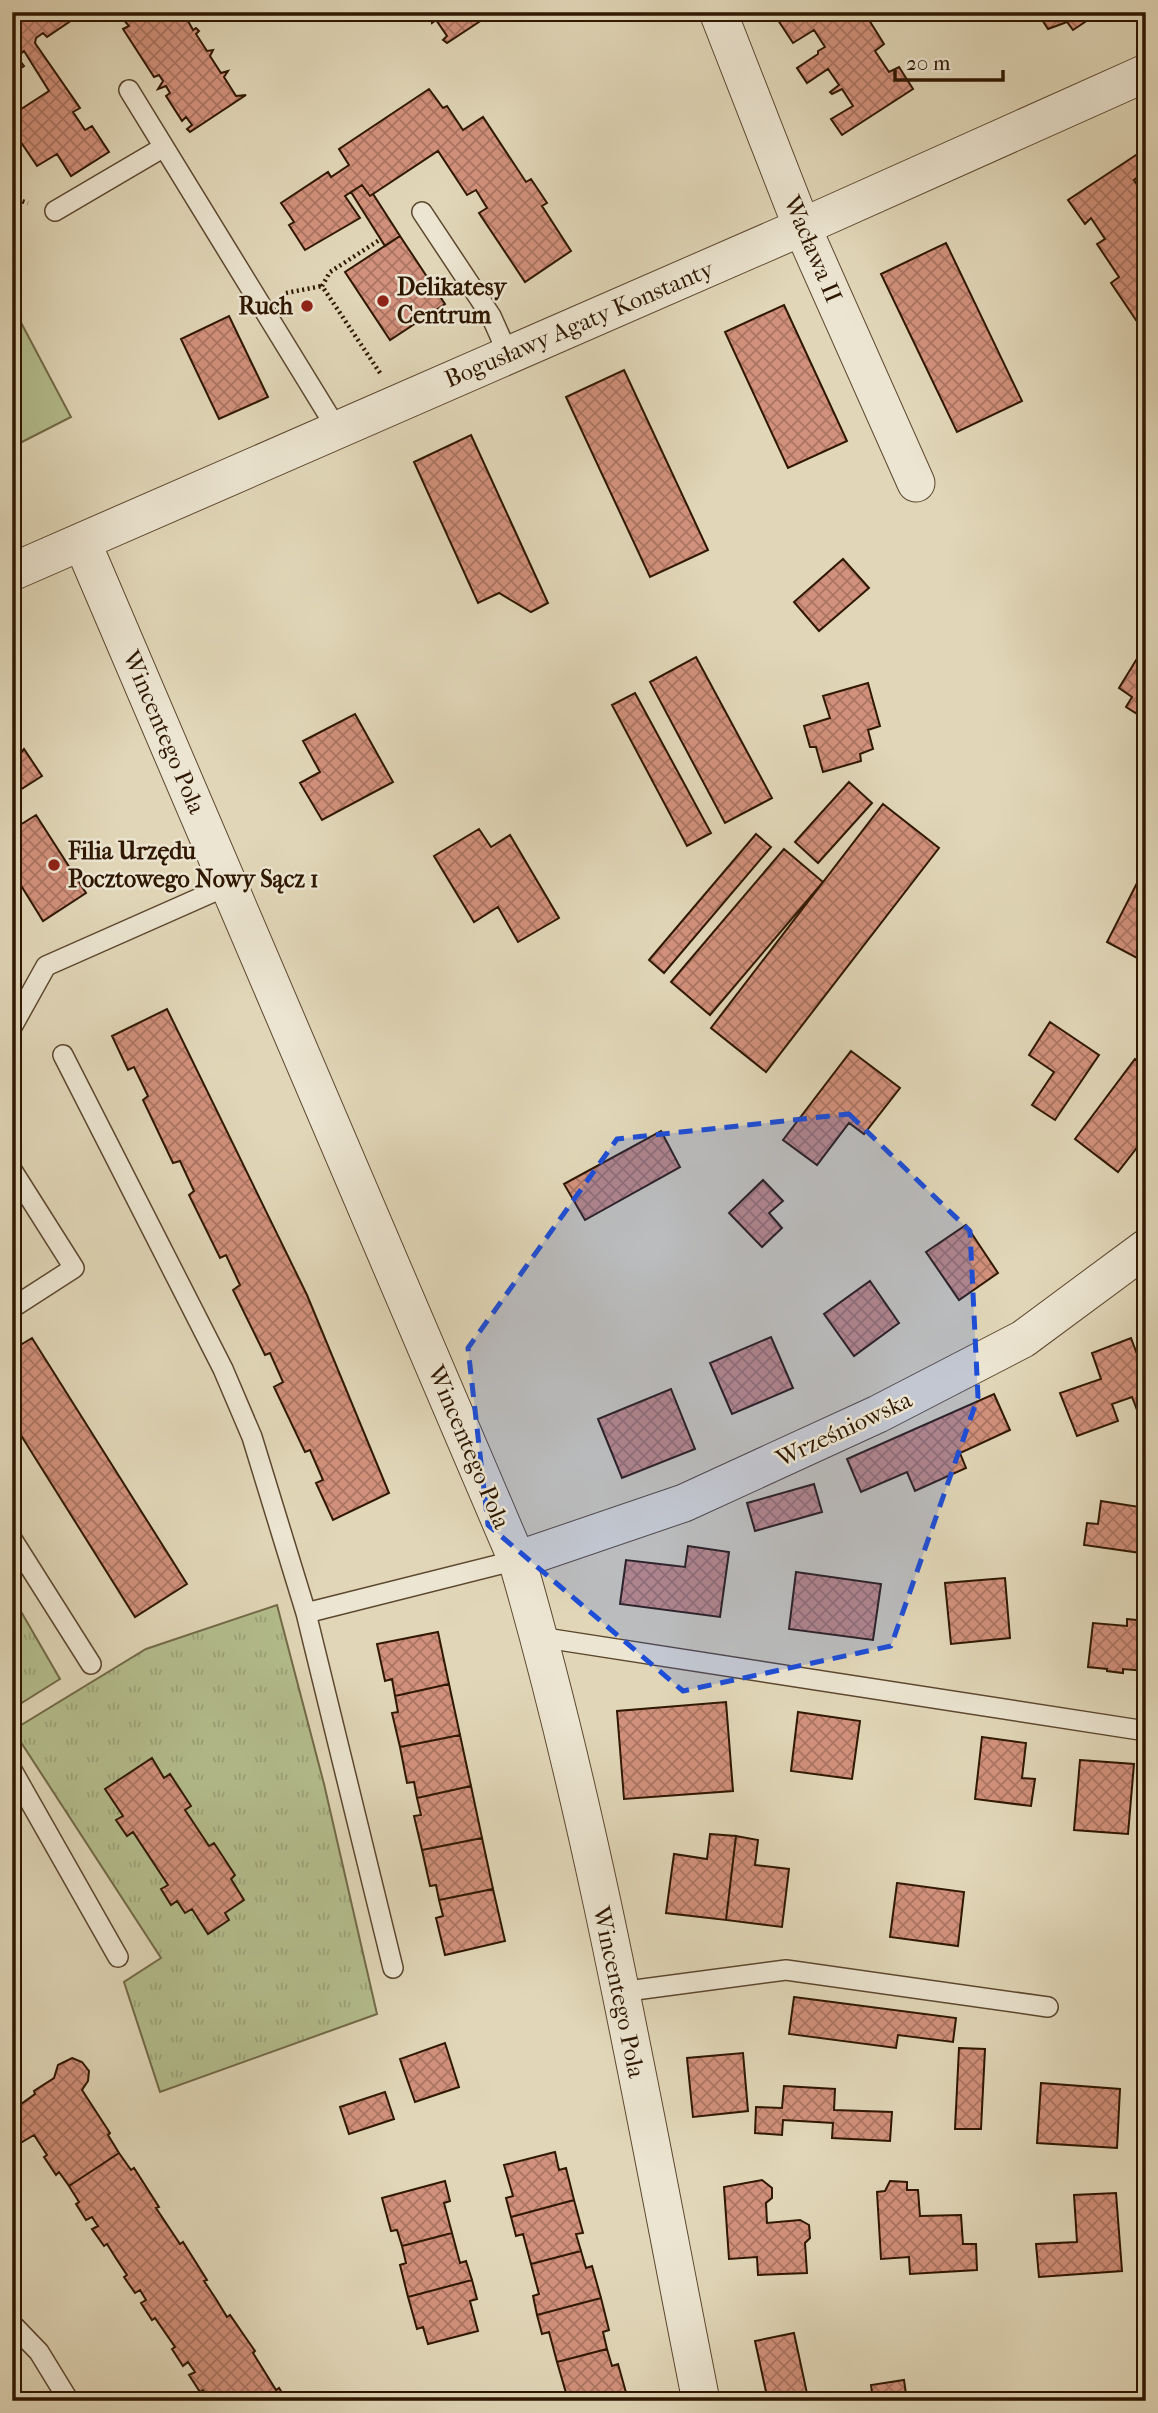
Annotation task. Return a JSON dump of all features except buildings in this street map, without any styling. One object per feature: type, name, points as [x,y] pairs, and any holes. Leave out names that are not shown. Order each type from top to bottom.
[{"type":"street","name":"Wacława II","points":[[718,12],[803,227],[916,483]]},
{"type":"street","name":"Bogusławy Agaty Konstanty","points":[[12,572],[803,227],[1146,73]]},
{"type":"street","name":"Wincentego Pola","points":[[82,542],[517,1560],[581,1804],[701,2401]]},
{"type":"street","name":"Wrześniowska","points":[[517,1560],[684,1503],[878,1415],[1023,1339],[1146,1248]]},
{"type":"lane","points":[[129,90],[337,429]]},
{"type":"lane","points":[[55,211],[164,147]]},
{"type":"lane","points":[[422,212],[491,316],[508,354]]},
{"type":"lane","points":[[12,1027],[46,966],[229,885]]},
{"type":"lane","points":[[63,1055],[223,1369],[252,1437],[306,1613],[393,1968]]},
{"type":"lane","points":[[12,1170],[74,1268],[12,1308]]},
{"type":"lane","points":[[12,1539],[90,1664]]},
{"type":"lane","points":[[306,1613],[517,1560]]},
{"type":"lane","points":[[539,1637],[1146,1731]]},
{"type":"lane","points":[[12,1770],[118,1957]]},
{"type":"lane","points":[[620,1992],[786,1970],[1048,2007]]},
{"type":"lane","points":[[12,2324],[38,2352],[69,2401]]},
{"type":"path","points":[[381,239],[330,272],[323,286],[381,374]]},
{"type":"highlighted area","points":[[849,1114],[970,1231],[978,1397],[891,1646],[683,1691],[488,1525],[468,1348],[617,1139]]},
{"type":"green space","points":[[17,315],[71,417],[12,447],[12,318]]},
{"type":"green space","points":[[12,1596],[60,1679],[12,1709]]},
{"type":"green space","points":[[277,1605],[324,1784],[377,2014],[160,2092],[124,1982],[161,1958],[13,1730],[146,1649]]},
{"type":"place","name":"Delikatesy Centrum","points":[[383,301]]},
{"type":"place","name":"Ruch","points":[[307,306]]},
{"type":"place","name":"Filia Urzędu Pocztowego Nowy Sącz 1","points":[[54,865]]}]
